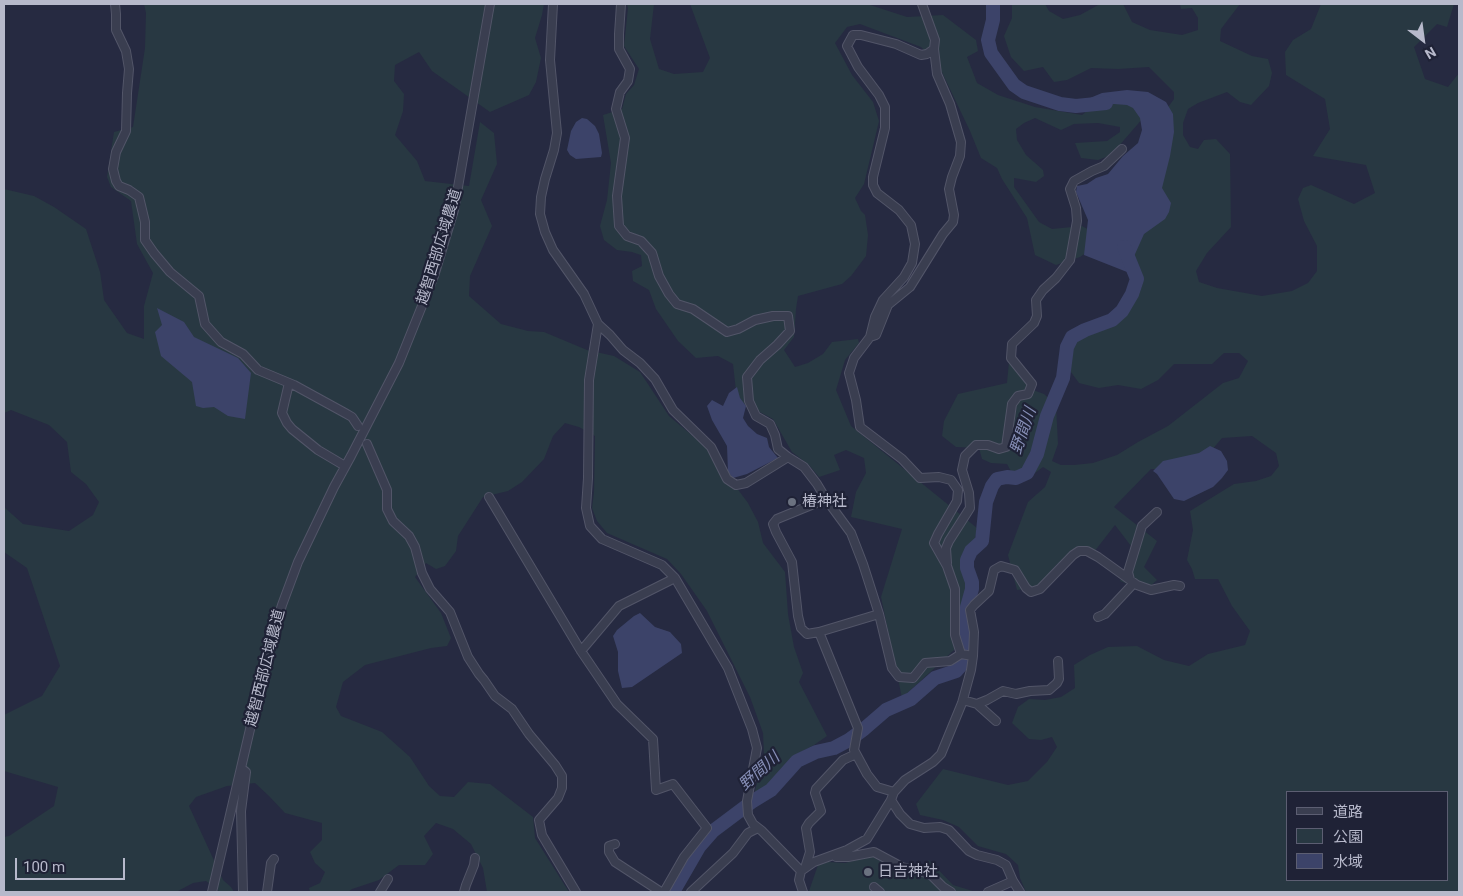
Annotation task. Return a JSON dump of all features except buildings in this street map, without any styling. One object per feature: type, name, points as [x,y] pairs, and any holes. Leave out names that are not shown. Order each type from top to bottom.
[{"type":"street","points":[[115,4],[116,30],[126,52],[129,69],[126,131],[116,152],[112,169],[119,186],[139,197],[145,222],[146,240],[170,272],[199,296],[205,324],[221,342],[243,354],[258,370],[290,383],[352,417],[358,426]]},
{"type":"street","name":"越智西部広域農道","points":[[212,892],[269,648],[282,605],[298,562],[334,487],[399,363],[437,267],[454,210],[490,4]]},
{"type":"street","points":[[553,4],[550,60],[557,133],[541,198],[540,214],[545,232],[554,250],[584,294],[598,324],[623,350],[656,379],[673,410],[711,447],[727,479],[736,484],[746,483],[788,457]]},
{"type":"street","points":[[621,4],[619,49],[630,70],[628,81],[620,92],[616,109],[625,138],[617,196],[619,226],[627,236],[641,241],[652,253],[659,276],[668,294],[677,304],[693,310],[727,332],[738,329],[755,320],[773,316],[788,316],[790,331],[778,345],[760,360],[747,377],[749,401],[756,416],[770,424],[778,449],[804,466],[826,500],[851,533],[879,614],[892,668],[899,677],[913,678],[926,663],[950,661],[961,654],[973,656]]},
{"type":"street","points":[[870,337],[876,335],[888,305],[910,287],[943,234],[953,222],[954,215],[949,189],[960,156],[961,142],[950,104],[937,74],[934,49],[935,40],[922,4]]},
{"type":"street","points":[[934,49],[922,55],[896,44],[861,35],[853,35],[847,46],[858,67],[879,95],[884,107],[885,128],[873,177],[873,185],[877,193],[898,210],[911,225],[915,244],[912,263],[904,277],[883,300],[875,317],[870,337],[854,358],[849,373],[860,427],[902,459],[920,478],[940,477],[951,480],[958,490],[957,500],[934,543],[947,566],[955,589],[955,635],[961,654]]},
{"type":"street","points":[[947,566],[946,548],[970,508],[969,493],[962,470],[964,456],[976,445],[1006,447],[1012,404],[1018,396],[1028,394],[1032,384],[1011,358],[1012,344],[1034,324],[1037,316],[1036,300],[1070,260],[1077,220],[1076,208],[1070,189],[1074,181],[1092,170],[1104,166],[1122,149]]},
{"type":"street","points":[[598,324],[589,380],[586,508],[590,526],[602,539],[662,565],[675,578],[728,668],[752,729],[757,748],[747,801],[748,815],[753,824],[803,870]]},
{"type":"street","points":[[290,383],[282,413],[287,423],[318,450],[345,466]]},
{"type":"street","points":[[367,444],[374,456],[386,490],[387,509],[393,521],[410,536],[422,573],[430,588],[450,612],[468,657],[495,696],[512,709],[529,734],[556,765],[562,776],[562,788],[558,798],[539,820],[542,835],[576,892]]},
{"type":"street","points":[[489,497],[581,651],[617,704],[654,739],[656,790],[674,784],[706,828],[684,858],[664,892],[615,862],[609,852],[609,846],[615,844]]},
{"type":"street","points":[[826,500],[777,519],[773,524],[792,562],[801,628],[807,634],[819,632],[879,614]]},
{"type":"street","points":[[1132,581],[1128,572],[1142,526],[1157,512]]},
{"type":"street","points":[[803,870],[814,862],[847,850],[867,839],[894,792],[905,780],[934,762],[942,754],[963,700],[971,670],[974,632],[970,610],[989,591],[994,570],[1001,566],[1015,570],[1026,588],[1031,592],[1040,589],[1073,555],[1079,551],[1087,551],[1137,585],[1151,590],[1174,585],[1180,586]]},
{"type":"street","points":[[581,651],[618,606],[675,578]]},
{"type":"street","points":[[1098,617],[1105,614],[1132,581]]},
{"type":"street","points":[[819,632],[858,728],[854,750],[867,774],[877,787],[894,792]]},
{"type":"street","points":[[977,704],[1003,691],[1016,694],[1049,690],[1059,679],[1058,660]]},
{"type":"street","points":[[963,700],[977,704],[996,721]]},
{"type":"street","points":[[803,892],[799,880],[810,852],[806,828],[821,811],[815,793],[816,789],[843,760],[856,754]]},
{"type":"street","points":[[241,768],[246,772],[241,810],[242,892]]},
{"type":"street","points":[[891,800],[900,814],[910,824],[924,828],[940,827],[950,830],[969,851],[1006,865],[1020,892]]},
{"type":"street","points":[[691,892],[733,853],[748,833],[758,828]]},
{"type":"street","points":[[829,857],[848,857],[874,852],[902,868],[930,874],[951,892]]},
{"type":"street","points":[[267,892],[271,862],[274,858]]},
{"type":"street","points":[[464,892],[475,858]]},
{"type":"street","points":[[380,892],[388,879]]},
{"type":"street","points":[[988,892],[1013,881]]},
{"type":"green space","points":[[144,4],[544,4],[535,38],[541,58],[536,82],[529,95],[490,112],[432,71],[419,52],[395,65],[394,81],[404,94],[403,111],[395,135],[417,161],[425,181],[469,186],[480,122],[494,133],[497,164],[481,200],[492,226],[470,276],[469,296],[501,324],[528,331],[544,332],[587,350],[614,356],[640,372],[669,416],[707,448],[748,503],[758,522],[763,543],[785,572],[788,614],[794,647],[803,673],[799,682],[827,736],[792,757],[768,784],[758,793],[755,791],[764,755],[763,733],[750,697],[707,611],[681,574],[667,559],[607,533],[597,521],[592,508],[595,436],[579,427],[565,423],[553,436],[544,459],[522,482],[508,491],[483,497],[458,536],[456,551],[445,566],[436,569],[426,563],[415,577],[441,613],[451,638],[447,646],[431,648],[365,665],[343,682],[336,707],[341,716],[382,732],[410,757],[429,786],[440,796],[454,797],[468,782],[490,784],[533,817],[535,838],[569,892],[487,892],[483,868],[471,844],[453,829],[436,823],[424,836],[433,854],[425,865],[399,865],[379,880],[348,892],[310,892],[309,888],[320,883],[325,872],[315,863],[310,852],[322,840],[322,823],[285,813],[255,783],[227,786],[196,797],[189,806],[223,880],[234,892],[220,892],[206,881],[193,883],[176,892],[4,892],[4,837],[9,836],[54,806],[58,787],[4,771],[4,715],[42,696],[60,666],[27,568],[4,552],[4,507],[23,524],[69,531],[93,515],[99,502],[86,484],[71,472],[67,442],[49,425],[11,410],[4,413],[4,189],[34,196],[86,229],[100,272],[104,300],[127,333],[144,339],[144,306],[153,273],[137,244],[131,201],[111,187],[107,177],[114,132],[133,127],[145,48],[146,13]]},
{"type":"green space","points":[[627,4],[654,4],[650,39],[659,69],[674,74],[703,72],[710,58],[690,4],[867,4],[907,17],[943,15],[976,40],[978,51],[967,57],[977,83],[998,95],[1035,107],[1082,115],[1101,100],[1124,99],[1144,117],[1111,155],[1098,160],[1081,158],[1075,143],[1107,141],[1120,132],[1120,127],[1098,123],[1074,124],[1061,130],[1035,118],[1016,129],[1017,140],[1026,155],[1043,170],[1044,176],[1036,182],[1014,178],[1014,187],[1039,222],[1052,229],[1082,226],[1093,232],[1090,250],[1080,257],[1056,265],[1035,255],[1027,218],[997,168],[981,158],[937,62],[921,47],[860,24],[847,27],[835,43],[852,75],[873,102],[879,121],[864,184],[855,198],[865,215],[868,235],[866,256],[851,276],[842,284],[798,296],[794,337],[784,350],[795,367],[808,363],[823,354],[832,342],[858,339],[859,343],[845,360],[836,390],[851,426],[977,528],[954,650],[902,698],[881,597],[902,529],[851,517],[856,492],[866,473],[864,458],[846,450],[834,455],[840,470],[819,477],[809,465],[792,452],[773,419],[737,400],[733,364],[718,356],[696,358],[678,341],[656,309],[649,290],[633,281],[632,271],[642,266],[641,255],[617,250],[604,240],[600,226],[607,200],[611,163],[603,115],[622,109],[626,94],[634,85],[639,69],[624,46]]},
{"type":"green space","points":[[1012,4],[1045,4],[1049,11],[1063,19],[1080,15],[1100,4],[1123,4],[1132,22],[1150,30],[1182,35],[1198,30],[1198,18],[1192,8],[1181,9],[1180,4],[1240,4],[1221,29],[1220,41],[1252,56],[1268,59],[1272,73],[1269,86],[1251,105],[1240,102],[1227,92],[1198,103],[1188,109],[1183,123],[1183,135],[1190,147],[1198,149],[1204,140],[1216,139],[1230,154],[1231,227],[1207,253],[1196,271],[1199,282],[1217,288],[1262,296],[1292,291],[1308,283],[1317,271],[1317,246],[1304,221],[1298,199],[1303,188],[1311,185],[1354,204],[1375,193],[1366,165],[1313,156],[1330,129],[1325,99],[1286,75],[1285,52],[1293,40],[1311,29],[1321,4],[1454,4],[1447,27],[1437,24],[1414,47],[1425,79],[1448,87],[1459,73],[1459,892],[1026,892],[1020,878],[1018,865],[1006,854],[978,846],[959,827],[943,820],[920,815],[916,804],[943,769],[1008,785],[1028,781],[1047,762],[1057,747],[1052,737],[1041,740],[1029,739],[1012,723],[1018,707],[1029,699],[1045,700],[1061,697],[1075,688],[1074,665],[1090,655],[1108,647],[1137,646],[1164,660],[1189,666],[1208,654],[1245,645],[1250,631],[1232,606],[1218,579],[1195,579],[1187,560],[1193,530],[1190,511],[1234,484],[1256,481],[1271,476],[1279,466],[1276,453],[1252,436],[1222,438],[1205,458],[1167,469],[1151,469],[1114,507],[1157,541],[1144,567],[1157,580],[1145,591],[1120,581],[1131,546],[1115,525],[1094,552],[1057,564],[1039,587],[1017,590],[1008,555],[1028,502],[1045,487],[1051,472],[1043,467],[1027,479],[1013,475],[1007,464],[991,463],[982,459],[979,448],[956,447],[942,436],[944,421],[958,394],[1007,383],[1009,362],[1033,390],[1044,394],[1056,405],[1058,444],[1052,461],[1061,465],[1093,463],[1117,455],[1168,426],[1223,383],[1239,378],[1248,361],[1239,353],[1224,353],[1212,364],[1174,364],[1158,380],[1141,389],[1118,385],[1099,388],[1079,383],[1068,368],[1070,354],[1075,343],[1088,333],[1117,319],[1132,280],[1124,262],[1166,110],[1174,99],[1174,92],[1149,67],[1091,68],[1067,80],[1054,82],[1043,67],[1024,71],[1011,57],[1004,36],[1012,18]]},
{"type":"green space","points":[[872,856],[891,868],[912,875],[929,860],[953,885],[976,892],[809,891],[818,865],[828,862],[845,863]]},
{"type":"water","points":[[1127,90],[1148,92],[1166,102],[1173,114],[1174,132],[1162,188],[1171,203],[1169,212],[1165,219],[1144,234],[1127,272],[1084,255],[1088,220],[1076,192],[1077,186],[1087,184],[1096,178],[1108,174],[1123,156],[1138,143],[1142,130],[1140,118],[1133,108],[1127,105],[1114,104],[1087,107],[1087,102],[1090,98],[1102,93]]},
{"type":"water","points":[[582,118],[587,119],[595,126],[599,134],[601,157],[576,159],[567,150],[571,131],[576,122]]},
{"type":"water","points":[[157,308],[184,322],[194,337],[238,358],[251,373],[245,419],[228,416],[214,407],[203,408],[196,406],[192,382],[161,356],[155,332],[162,325]]},
{"type":"water","points":[[737,387],[740,398],[746,406],[743,418],[748,426],[757,434],[767,438],[769,447],[778,458],[747,474],[733,478],[728,472],[727,446],[712,420],[707,406],[712,400],[723,406],[729,393]]},
{"type":"water","points":[[1210,446],[1221,451],[1227,461],[1228,470],[1213,487],[1184,501],[1174,499],[1153,471],[1163,461],[1199,453]]},
{"type":"water","points":[[640,613],[655,627],[670,632],[681,644],[682,653],[632,687],[622,688],[618,671],[618,652],[613,636],[617,630]]},
{"type":"waterway","name":"野間川","points":[[993,4],[993,20],[988,40],[991,53],[1014,85],[1024,92],[1060,104],[1076,106],[1106,103]]},
{"type":"waterway","name":"野間川","points":[[673,892],[699,847],[713,831],[771,790],[797,761],[816,752],[834,748],[849,740],[886,710],[911,699],[935,678],[956,671],[964,662],[968,647],[967,607],[972,589],[967,560],[971,551],[982,541],[986,502],[992,486],[997,479],[1016,478],[1027,473],[1037,454],[1047,416],[1063,378],[1067,347],[1072,337],[1112,320],[1122,311],[1132,294],[1137,279],[1124,247]]},
{"type":"place","name":"椿神社","points":[[792,502]]},
{"type":"place","name":"日吉神社","points":[[868,872]]}]
